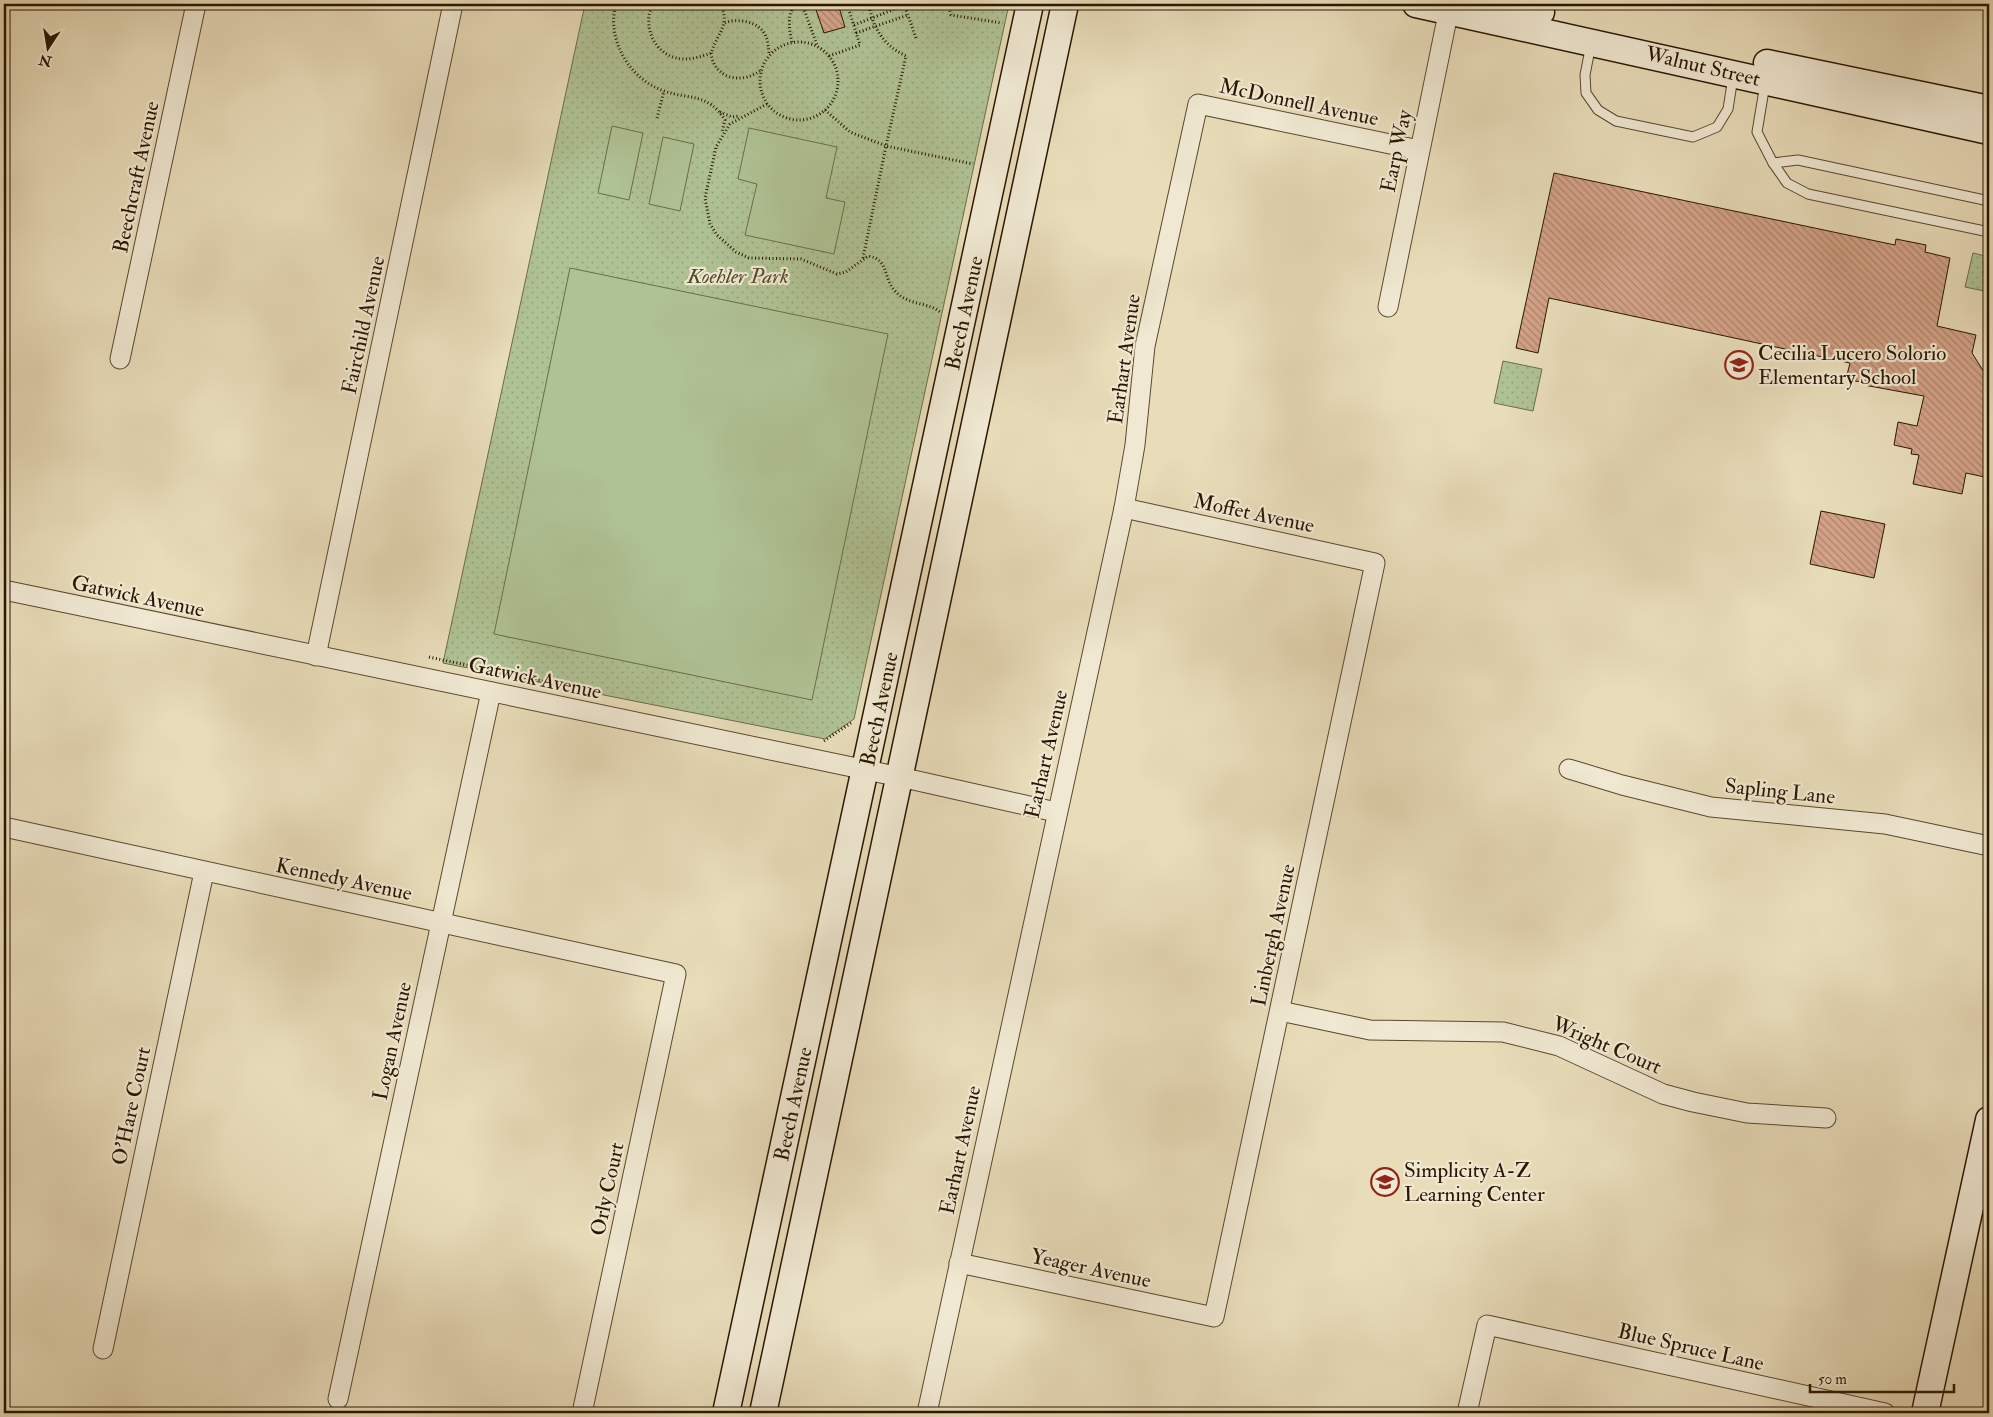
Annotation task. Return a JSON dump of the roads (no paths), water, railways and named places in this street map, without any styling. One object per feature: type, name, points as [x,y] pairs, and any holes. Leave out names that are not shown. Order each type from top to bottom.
[{"type":"main road","name":"Beech Avenue","points":[[726,1413],[1030,4]]},
{"type":"main road","name":"Beech Avenue","points":[[763,1413],[1065,4]]},
{"type":"main road","name":"Walnut Street","points":[[1416,4],[1449,7],[1989,131]]},
{"type":"main road","name":"Walnut Street","points":[[1503,4],[1758,61],[1989,109]]},
{"type":"main road","points":[[1925,1413],[1989,1120]]},
{"type":"street","name":"Beechcraft Avenue","points":[[120,359],[196,4]]},
{"type":"street","name":"Fairchild Avenue","points":[[316,656],[453,4]]},
{"type":"street","name":"Earp Way","points":[[1388,307],[1449,7]]},
{"type":"street","name":"McDonnell Avenue","points":[[1198,104],[1419,150]]},
{"type":"street","name":"Earhart Avenue","points":[[927,1413],[1056,812],[1124,508],[1135,445],[1144,346],[1198,104]]},
{"type":"street","name":"Moffet Avenue","points":[[1124,508],[1375,562]]},
{"type":"street","name":"Linbergh Avenue","points":[[1214,1317],[1375,562]]},
{"type":"street","name":"Gatwick Avenue","points":[[4,590],[900,777],[1056,812]]},
{"type":"street","name":"Logan Avenue","points":[[338,1399],[491,692]]},
{"type":"street","name":"Sapling Lane","points":[[1569,769],[1622,785],[1710,806],[1884,824],[1989,846]]},
{"type":"street","name":"Kennedy Avenue","points":[[4,827],[676,974]]},
{"type":"street","name":"O'Hare Court","points":[[103,1349],[204,872]]},
{"type":"street","name":"Orly Court","points":[[582,1413],[676,974]]},
{"type":"street","name":"Wright Court","points":[[1280,1010],[1370,1030],[1503,1032],[1559,1046],[1663,1094],[1693,1102],[1747,1113],[1826,1118]]},
{"type":"street","name":"Yeager Avenue","points":[[959,1263],[1214,1317]]},
{"type":"street","name":"Blue Spruce Lane","points":[[1467,1413],[1487,1325],[1885,1413]]},
{"type":"lane","points":[[1592,41],[1585,75],[1586,93],[1598,110],[1616,121],[1693,137],[1717,127],[1751,75]]},
{"type":"lane","points":[[1751,75],[1757,132],[1773,163],[1787,183],[1808,194],[1989,232]]},
{"type":"lane","points":[[1773,163],[1798,160],[1989,201]]},
{"type":"place","name":"Cecilia Lucero Solorio Elementary School","points":[[1739,365]]},
{"type":"place","name":"Simplicity A-Z Learning Center","points":[[1385,1182]]},
{"type":"park label","name":"Koehler Park","points":[[738,276]]}]
